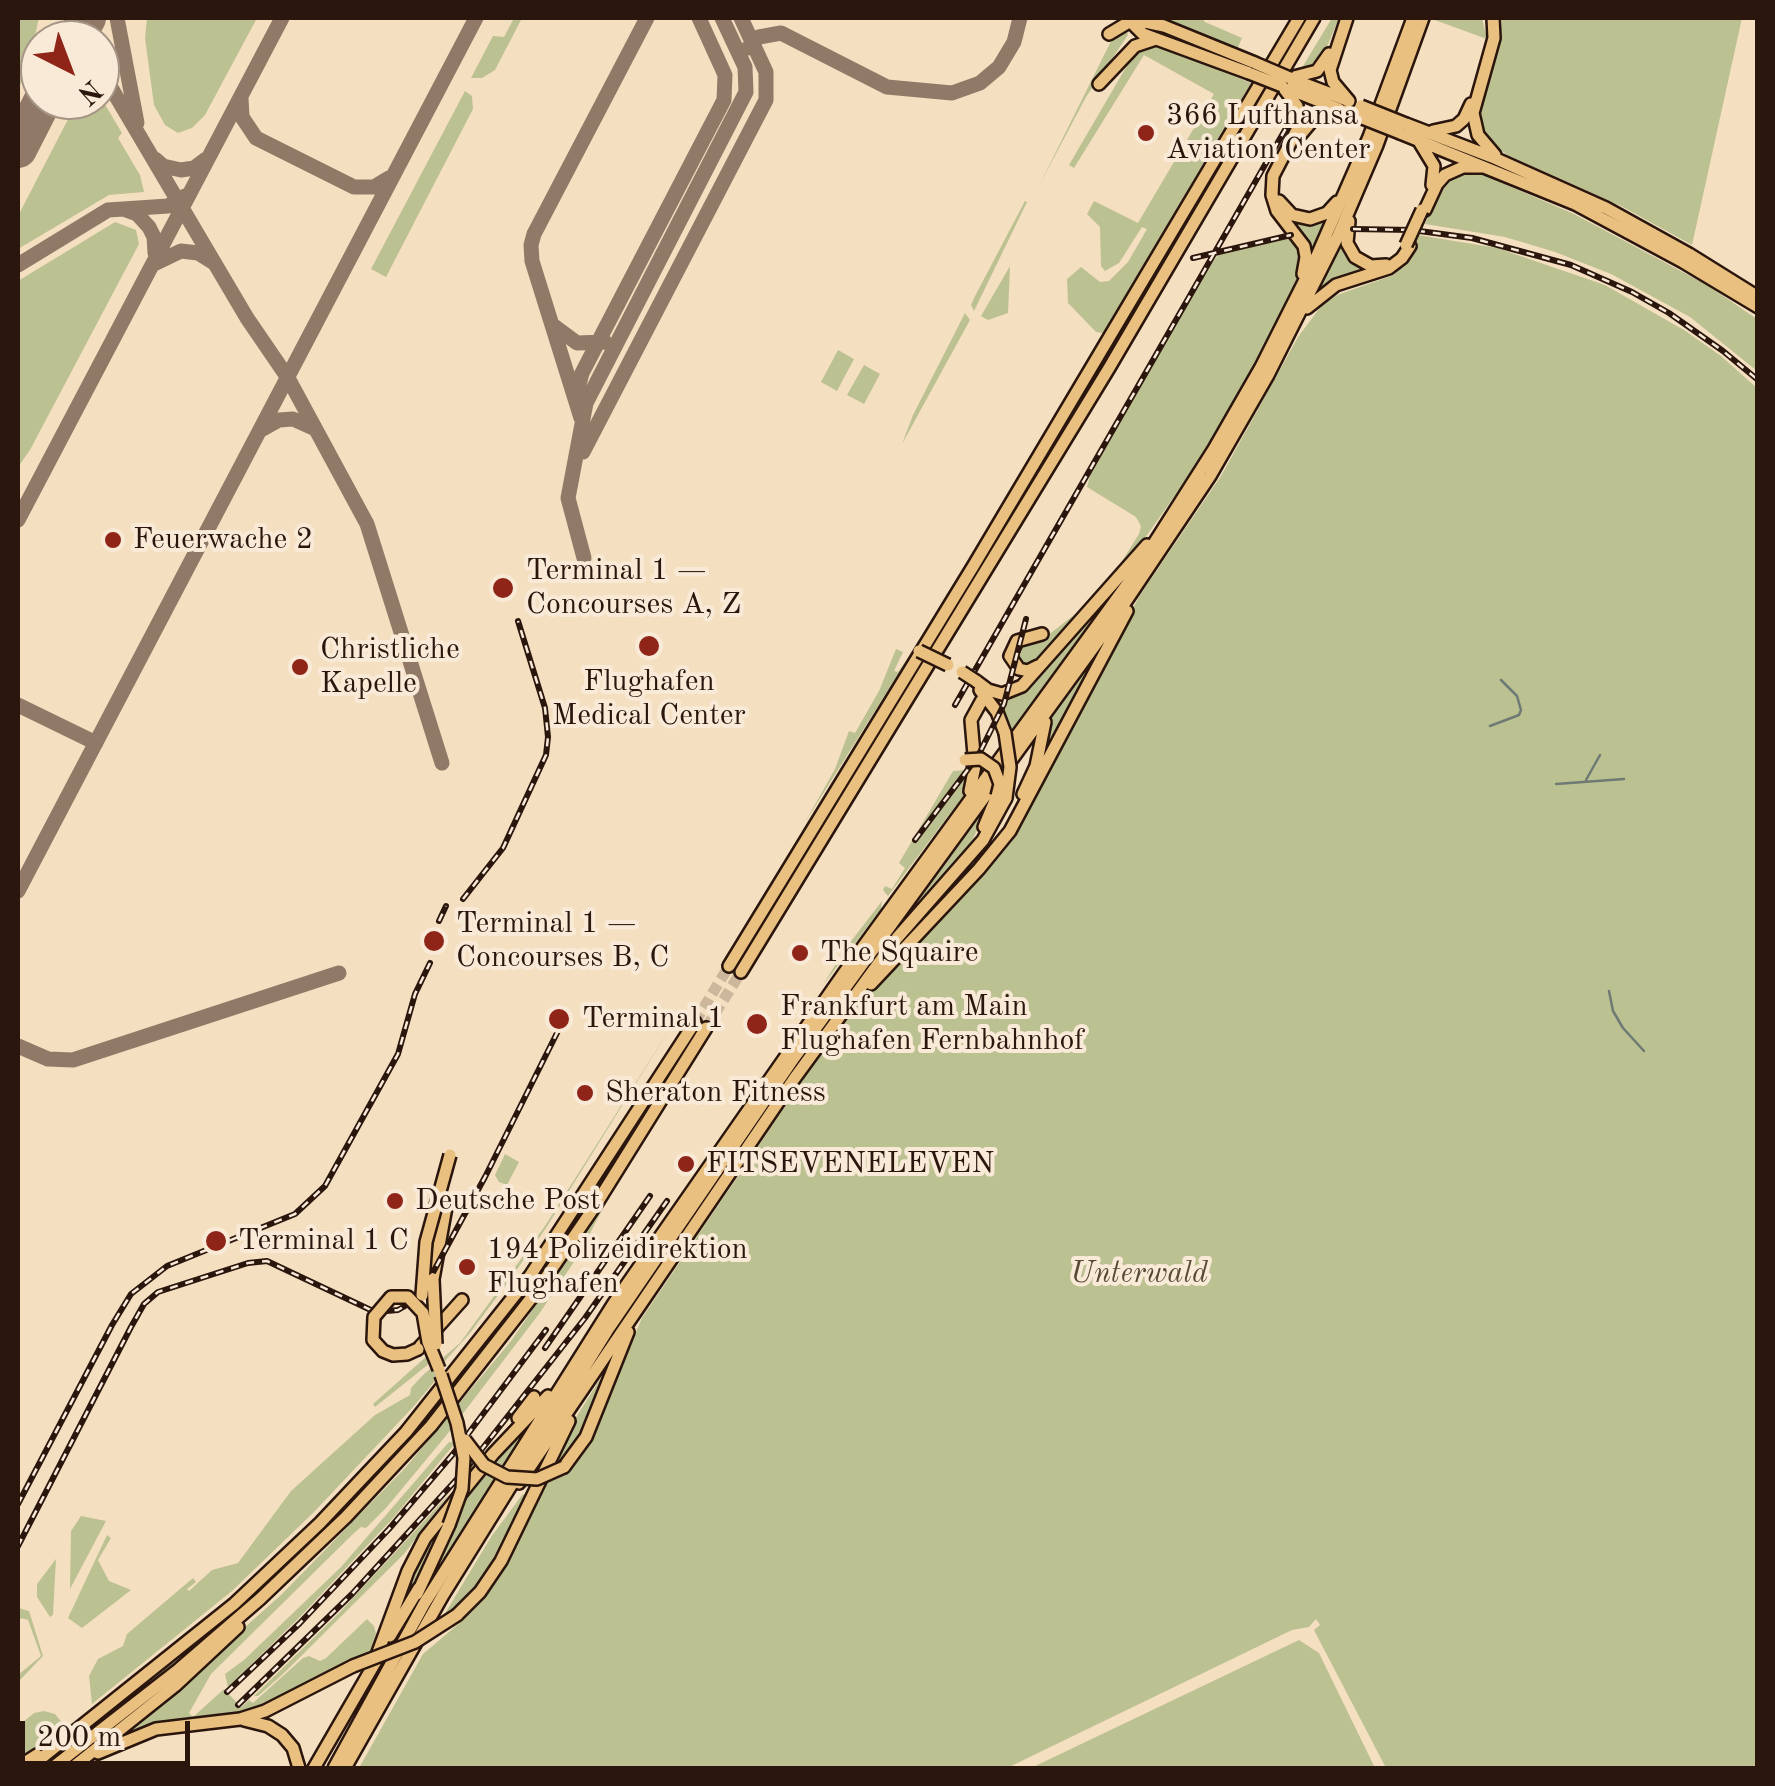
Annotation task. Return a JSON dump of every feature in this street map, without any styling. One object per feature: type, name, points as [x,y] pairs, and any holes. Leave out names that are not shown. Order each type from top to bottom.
[{"type":"highway","points":[[729,966],[966,580],[1299,18]]},
{"type":"highway","points":[[741,972],[1090,400],[1314,18]]},
{"type":"highway","points":[[1293,85],[1324,64],[1345,18]]},
{"type":"highway","points":[[1345,18],[1330,70],[1333,82],[1353,108]]},
{"type":"highway","points":[[1421,135],[1446,130],[1464,119],[1490,40],[1491,18]]},
{"type":"highway","points":[[1491,18],[1494,38],[1473,118],[1480,139],[1496,164],[1623,228],[1758,307]]},
{"type":"highway","points":[[345,1768],[428,1620],[607,1331],[1170,520],[1296,313],[1417,20]]},
{"type":"highway","points":[[334,1768],[424,1604],[571,1370],[733,1130],[960,814],[1055,700],[1146,573],[1226,450],[1351,208],[1417,20]]},
{"type":"highway","points":[[1109,34],[1130,23],[1160,22],[1252,68],[1616,214],[1758,297]]},
{"type":"highway","points":[[1130,23],[1156,39],[1252,68]]},
{"type":"highway","points":[[1098,84],[1135,46],[1156,39]]},
{"type":"highway","points":[[1293,85],[1300,124],[1274,176],[1272,189],[1275,206],[1305,252],[1296,313]]},
{"type":"highway","points":[[1349,185],[1330,210],[1310,219],[1288,212],[1279,202],[1276,190],[1279,172],[1308,123],[1321,113],[1353,108]]},
{"type":"highway","points":[[1421,135],[1435,172],[1423,210]]},
{"type":"highway","points":[[1296,313],[1336,284],[1389,268],[1402,258],[1437,184],[1452,170],[1496,164]]},
{"type":"highway","points":[[1351,208],[1347,243],[1362,262],[1375,266],[1390,263],[1408,245]]},
{"type":"highway","points":[[919,651],[948,665],[978,687],[1006,694],[1018,689],[1170,520]]},
{"type":"highway","points":[[837,1020],[1010,831],[1146,573]]},
{"type":"highway","points":[[1042,634],[1017,641],[1010,656],[1014,665],[1023,670],[1032,670],[1045,660]]},
{"type":"highway","points":[[483,1530],[531,1468],[837,1020],[897,938],[991,829],[1010,766],[1005,733],[978,687]]},
{"type":"highway","points":[[960,814],[975,774],[971,720],[978,687]]},
{"type":"highway","points":[[939,890],[984,854],[1006,824],[1036,766],[1041,734],[1055,700]]},
{"type":"highway","points":[[965,760],[981,760],[994,768],[1001,797]]},
{"type":"highway","points":[[29,1768],[110,1706],[278,1565],[363,1479],[436,1398],[530,1276],[700,1025],[569,1244],[498,1344],[380,1482],[288,1572],[191,1658],[120,1730],[75,1762],[52,1768]]},
{"type":"highway","points":[[377,1689],[449,1525],[464,1475],[464,1452],[457,1422],[428,1342],[423,1312],[426,1242],[450,1155]]},
{"type":"highway","points":[[439,1370],[432,1311],[433,1279],[446,1207]]},
{"type":"highway","points":[[423,1312],[408,1297],[396,1296],[379,1308],[372,1324],[373,1340],[386,1353],[402,1356],[418,1349],[462,1300]]},
{"type":"highway","points":[[457,1422],[476,1456],[497,1473],[530,1480],[564,1467],[586,1437],[639,1306]]},
{"type":"highway","points":[[492,1454],[571,1370]]},
{"type":"highway","points":[[75,1762],[120,1730],[240,1719],[288,1702],[353,1666],[414,1642],[456,1615],[480,1592],[501,1561],[588,1382]]},
{"type":"highway","points":[[374,1666],[424,1538],[534,1397]]},
{"type":"highway","points":[[314,1768],[419,1588]]},
{"type":"highway","points":[[240,1719],[268,1726],[282,1735],[293,1748],[300,1768]]},
{"type":"highway","points":[[18,1766],[69,1736]]},
{"type":"green space","points":[[18,18],[39,18],[20,20],[18,89]]},
{"type":"green space","points":[[147,18],[257,18],[205,115],[192,128],[178,133],[165,125],[154,105],[145,38]]},
{"type":"green space","points":[[514,18],[522,18],[495,70],[482,78],[471,78],[493,36],[504,37]]},
{"type":"green space","points":[[1164,18],[1202,18],[1242,38],[1238,47],[1248,54]]},
{"type":"green space","points":[[1332,18],[1339,18],[1320,64],[1300,71]]},
{"type":"green space","points":[[1482,18],[1487,39],[1432,19]]},
{"type":"green space","points":[[1502,18],[1742,18],[1692,245],[1621,206],[1507,155],[1486,139],[1478,110],[1500,39]]},
{"type":"green space","points":[[1126,28],[1128,35],[1086,97],[1040,184],[1112,39]]},
{"type":"green space","points":[[1149,45],[1251,83],[1103,333],[1096,332],[1068,303],[1067,279],[1081,267],[1100,282],[1109,281],[1128,262],[1147,229],[1142,227],[1119,263],[1105,271],[1101,266],[1100,227],[1087,214],[1094,201],[1138,223],[1214,94],[1144,55],[1074,168],[1069,165],[1132,57]]},
{"type":"green space","points":[[465,91],[472,96],[473,109],[386,277],[371,269]]},
{"type":"green space","points":[[68,120],[114,120],[122,133],[118,138],[140,175],[144,192],[109,195],[18,249],[18,216]]},
{"type":"green space","points":[[1474,171],[1574,214],[1707,285],[1757,319],[1757,371],[1690,317],[1611,274],[1505,237],[1425,224],[1444,183],[1456,174]]},
{"type":"green space","points":[[1027,202],[974,311],[974,298]]},
{"type":"green space","points":[[1288,215],[1329,215],[1309,259]]},
{"type":"green space","points":[[115,222],[136,230],[139,244],[18,467],[18,281]]},
{"type":"green space","name":"Unterwald","points":[[1418,235],[1497,248],[1605,285],[1684,330],[1757,388],[1757,1768],[1386,1768],[1314,1630],[1320,1625],[1316,1619],[1309,1627],[1292,1630],[1007,1768],[359,1768],[423,1654],[490,1591],[508,1563],[543,1485],[571,1470],[585,1451],[642,1318],[841,1024],[906,949],[981,873],[1057,748],[1140,595],[1221,476],[1298,337],[1322,305],[1337,295],[1394,275],[1408,260]]},
{"type":"green space","points":[[1293,237],[1302,252],[1300,277],[1249,377],[1197,464],[1138,548],[1037,662],[1021,665],[1013,649],[1048,635],[1078,612],[1122,561],[1139,534],[1141,526],[1136,517],[1087,487],[1208,269],[1219,253]]},
{"type":"green space","points":[[1343,238],[1371,269],[1319,290]]},
{"type":"green space","points":[[1010,266],[1008,313],[988,320],[981,316]]},
{"type":"green space","points":[[965,313],[970,320],[902,444],[913,415]]},
{"type":"green space","points":[[838,350],[854,359],[837,391],[821,382]]},
{"type":"green space","points":[[864,365],[880,374],[864,404],[847,395]]},
{"type":"green space","points":[[1118,583],[1011,731],[1003,714],[1009,698],[1032,684]]},
{"type":"green space","points":[[1114,632],[1043,763],[1045,732],[1051,719]]},
{"type":"green space","points":[[896,649],[903,652],[894,671],[898,672],[910,655],[804,824],[835,769],[849,731],[855,733],[879,691]]},
{"type":"green space","points":[[970,770],[970,786],[888,896],[883,890],[885,886],[892,889],[905,868],[899,863],[953,771]]},
{"type":"green space","points":[[989,804],[959,859],[886,945]]},
{"type":"green space","points":[[882,901],[881,909],[823,985],[845,949]]},
{"type":"green space","points":[[676,1019],[546,1228],[414,1406],[314,1512],[232,1591],[92,1704],[89,1676],[98,1659],[123,1646],[127,1634],[193,1578],[196,1582],[189,1591],[212,1570],[238,1563],[291,1491],[375,1415],[410,1395],[423,1375],[460,1343],[545,1226]]},
{"type":"green space","points":[[505,1154],[519,1162],[507,1185],[495,1175]]},
{"type":"green space","points":[[604,1180],[531,1289],[453,1390],[452,1388],[500,1328]]},
{"type":"green space","points":[[605,1204],[580,1253],[539,1314],[445,1437],[386,1508],[366,1528],[361,1527],[353,1534],[211,1674],[189,1713],[193,1717],[224,1689],[241,1707],[249,1700],[253,1703],[303,1658],[326,1658],[367,1619],[376,1634],[372,1652],[273,1705],[248,1713],[169,1722],[123,1736],[282,1594],[406,1467],[511,1341]]},
{"type":"green space","points":[[427,1356],[430,1363],[375,1407],[373,1404]]},
{"type":"green space","points":[[612,1360],[584,1432],[560,1463],[556,1462],[575,1419]]},
{"type":"green space","points":[[442,1400],[338,1518],[248,1603],[113,1714],[266,1584],[362,1490]]},
{"type":"green space","points":[[535,1414],[410,1618],[454,1527],[467,1489]]},
{"type":"green space","points":[[449,1442],[456,1442],[394,1517],[228,1687],[225,1674],[341,1567]]},
{"type":"green space","points":[[530,1491],[484,1577],[441,1620],[491,1537],[522,1495]]},
{"type":"green space","points":[[450,1493],[404,1554],[283,1674],[254,1696],[340,1612]]},
{"type":"green space","points":[[453,1504],[434,1548],[389,1635],[413,1567]]},
{"type":"green space","points":[[81,1516],[106,1521],[70,1589],[71,1531]]},
{"type":"green space","points":[[107,1535],[111,1538],[98,1560],[109,1581],[131,1590],[82,1628],[68,1618]]},
{"type":"green space","points":[[56,1559],[50,1617],[37,1597],[37,1584]]},
{"type":"green space","points":[[19,1608],[29,1611],[43,1656],[19,1681],[18,1675],[41,1656],[28,1620],[21,1618],[18,1624]]},
{"type":"green space","points":[[1299,1640],[1319,1653],[1375,1768],[1031,1768]]},
{"type":"green space","points":[[34,1713],[55,1714],[65,1726],[18,1759],[18,1726]]},
{"type":"waterway","points":[[1490,726],[1519,715],[1521,710],[1517,696],[1501,680]]},
{"type":"waterway","points":[[1586,780],[1600,755]]},
{"type":"waterway","points":[[1556,784],[1624,779]]},
{"type":"waterway","points":[[1609,991],[1613,1011],[1644,1051]]},
{"type":"taxiway","points":[[117,18],[137,123]]},
{"type":"taxiway","points":[[18,520],[282,18]]},
{"type":"taxiway","points":[[18,891],[476,18]]},
{"type":"taxiway","points":[[581,418],[532,261],[531,245],[647,18]]},
{"type":"taxiway","points":[[576,396],[582,373],[724,100],[725,75],[699,18]]},
{"type":"taxiway","points":[[584,558],[568,498],[586,403],[746,92],[745,67],[722,18]]},
{"type":"taxiway","points":[[583,452],[766,100],[766,72],[741,18]]},
{"type":"taxiway","points":[[748,48],[759,37],[781,33],[887,87],[952,93],[980,83],[999,67],[1014,42],[1020,18]]},
{"type":"taxiway","points":[[120,61],[123,65]]},
{"type":"taxiway","points":[[241,98],[242,117],[256,138],[354,187],[374,187],[389,178]]},
{"type":"taxiway","points":[[120,103],[247,318],[288,378],[367,524],[442,763]]},
{"type":"taxiway","points":[[155,159],[163,166],[181,170],[194,168],[206,159]]},
{"type":"taxiway","points":[[18,265],[108,210],[168,206],[185,196]]},
{"type":"taxiway","points":[[126,210],[137,214],[149,227],[155,253]]},
{"type":"taxiway","points":[[154,264],[181,251],[198,253],[214,263]]},
{"type":"taxiway","points":[[554,326],[577,343],[605,342]]},
{"type":"taxiway","points":[[261,430],[279,420],[293,419],[313,428]]},
{"type":"taxiway","points":[[18,705],[96,743]]},
{"type":"taxiway","points":[[18,1046],[48,1059],[73,1060],[339,973]]},
{"type":"runway","points":[[18,149],[33,120]]},
{"type":"tunnel","points":[[695,1022],[729,966]]},
{"type":"tunnel","points":[[706,1028],[741,972]]},
{"type":"railway","points":[[955,705],[1289,123]]},
{"type":"railway","points":[[1353,229],[1412,230],[1472,238],[1571,265],[1669,313],[1758,380]]},
{"type":"railway","points":[[1193,258],[1291,235]]},
{"type":"railway","points":[[915,840],[978,756],[1004,704],[1026,619]]},
{"type":"railway","points":[[463,899],[503,848],[546,755],[545,708],[518,621]]},
{"type":"railway","points":[[439,921],[446,906]]},
{"type":"railway","points":[[18,1504],[131,1294],[167,1266],[295,1214],[325,1186],[398,1054],[415,994],[430,963]]},
{"type":"railway","points":[[18,1546],[131,1327],[144,1304],[158,1292],[248,1263],[267,1261],[375,1312],[398,1310],[419,1298],[563,1021]]},
{"type":"railway","points":[[545,1348],[650,1196]]},
{"type":"railway","points":[[238,1705],[352,1594],[467,1468],[585,1318],[667,1201]]},
{"type":"railway","points":[[227,1692],[300,1623],[389,1529],[453,1454],[546,1330]]},
{"type":"place","name":"366 Lufthansa Aviation Center","points":[[1146,133]]},
{"type":"place","name":"Feuerwache 2","points":[[113,540]]},
{"type":"place","name":"Terminal 1 — Concourses A, Z","points":[[503,588]]},
{"type":"place","name":"Flughafen Medical Center","points":[[649,646]]},
{"type":"place","name":"Christliche Kapelle","points":[[300,667]]},
{"type":"place","name":"Terminal 1 — Concourses B, C","points":[[434,941]]},
{"type":"place","name":"The Squaire","points":[[800,953]]},
{"type":"place","name":"Terminal 1","points":[[559,1019]]},
{"type":"place","name":"Frankfurt am Main Flughafen Fernbahnhof","points":[[757,1024]]},
{"type":"place","name":"Sheraton Fitness","points":[[585,1093]]},
{"type":"place","name":"FITSEVENELEVEN","points":[[686,1164]]},
{"type":"place","name":"Deutsche Post","points":[[395,1201]]},
{"type":"place","name":"Terminal 1 C","points":[[216,1241]]},
{"type":"place","name":"194 Polizeidirektion Flughafen","points":[[467,1267]]}]
